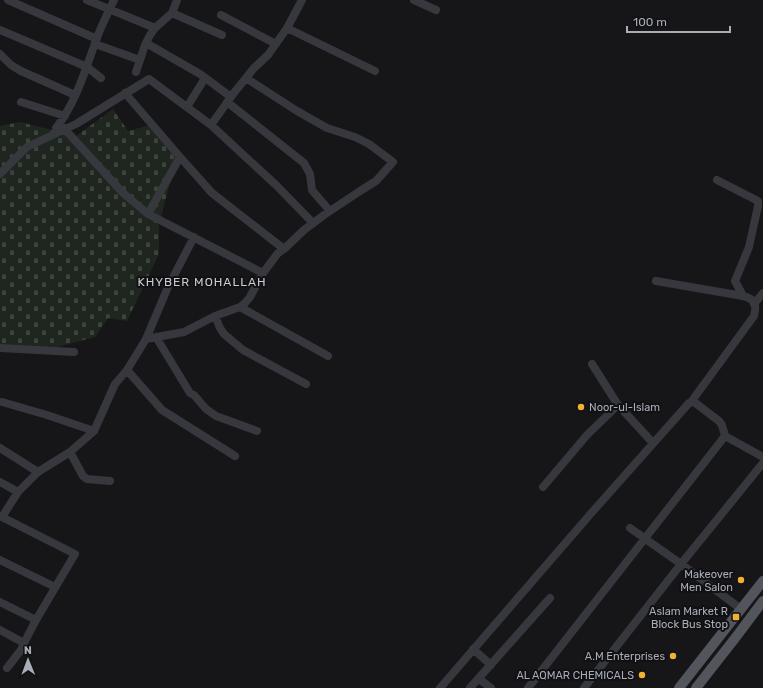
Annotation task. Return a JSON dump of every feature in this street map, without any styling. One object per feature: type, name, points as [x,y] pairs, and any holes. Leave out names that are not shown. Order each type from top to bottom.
[{"type":"main road","points":[[679,688],[763,581]]},
{"type":"main road","points":[[696,688],[761,607]]},
{"type":"main road","points":[[725,629],[736,637]]},
{"type":"street","points":[[8,0],[96,42],[140,60]]},
{"type":"street","points":[[87,0],[155,28]]},
{"type":"street","points":[[62,126],[65,116],[83,79],[96,42],[114,0]]},
{"type":"street","points":[[136,72],[146,43],[155,28],[172,13],[177,0]]},
{"type":"street","points":[[211,125],[229,99],[254,68],[268,55],[287,28],[302,0]]},
{"type":"street","points":[[414,0],[436,10]]},
{"type":"street","points":[[172,13],[222,35]]},
{"type":"street","points":[[221,15],[276,44]]},
{"type":"street","points":[[287,28],[375,71]]},
{"type":"street","points":[[0,30],[87,67],[101,78]]},
{"type":"street","points":[[146,43],[206,78],[304,163],[310,174],[312,190],[330,211]]},
{"type":"street","points":[[0,54],[11,65],[20,71],[75,95]]},
{"type":"street","points":[[187,107],[206,78]]},
{"type":"street","points":[[146,339],[184,332],[215,316],[240,307],[250,297],[263,273],[278,253],[313,223],[376,181],[393,162],[369,144],[355,137],[327,128],[297,111],[246,78]]},
{"type":"street","points":[[0,174],[27,147],[50,136],[62,126],[76,124],[149,79],[211,125],[313,223]]},
{"type":"street","points":[[125,93],[212,193],[284,249]]},
{"type":"street","points":[[22,102],[65,116]]},
{"type":"street","points":[[62,126],[123,193],[148,214],[263,273]]},
{"type":"street","points":[[148,214],[180,158]]},
{"type":"street","points":[[717,180],[758,201],[749,247],[735,281],[743,296]]},
{"type":"street","points":[[7,668],[21,650],[36,620],[74,554],[1,517],[18,492],[38,472],[70,452],[94,432],[115,384],[127,370],[146,339],[168,287],[194,237]]},
{"type":"street","points":[[440,688],[687,404],[691,402],[755,314],[754,302],[752,299],[743,296],[656,281]]},
{"type":"street","points":[[754,304],[763,293]]},
{"type":"street","points":[[240,307],[328,356]]},
{"type":"street","points":[[215,316],[224,334],[243,350],[306,384]]},
{"type":"street","points":[[156,337],[190,393],[194,394],[206,409],[216,416],[257,431]]},
{"type":"street","points":[[0,348],[74,352]]},
{"type":"street","points":[[592,364],[618,405],[653,443]]},
{"type":"street","points":[[127,370],[162,410],[236,456]]},
{"type":"street","points":[[2,402],[47,415],[94,432]]},
{"type":"street","points":[[691,402],[694,402],[719,421],[722,425],[725,436],[763,457]]},
{"type":"street","points":[[543,487],[587,435],[618,405]]},
{"type":"street","points":[[528,688],[725,436]]},
{"type":"street","points":[[0,448],[38,472]]},
{"type":"street","points":[[70,452],[83,476],[87,479],[110,481]]},
{"type":"street","points":[[584,688],[681,564],[763,463]]},
{"type":"street","points":[[0,482],[18,492]]},
{"type":"street","points":[[630,528],[741,609]]},
{"type":"street","points":[[0,560],[55,587]]},
{"type":"street","points":[[470,688],[550,598]]},
{"type":"street","points":[[0,602],[36,620]]},
{"type":"street","points":[[0,630],[24,643]]},
{"type":"street","points":[[473,649],[491,665]]},
{"type":"street","points":[[479,679],[491,688]]},
{"type":"green space","points":[[113,109],[128,131],[150,125],[176,159],[159,225],[159,254],[127,321],[108,318],[95,337],[57,347],[0,345],[0,126],[20,122],[76,136]]},
{"type":"place","name":"Noor-ul-Islam","points":[[581,407]]},
{"type":"place","name":"Makeover Men Salon","points":[[741,580]]},
{"type":"place","name":"Aslam Market R Block Bus Stop","points":[[736,617]]},
{"type":"place","name":"A.M Enterprises","points":[[673,656]]},
{"type":"place","name":"AL AQMAR CHEMICALS","points":[[642,675]]},
{"type":"district","name":"KHYBER MOHALLAH","points":[[202,282]]}]
